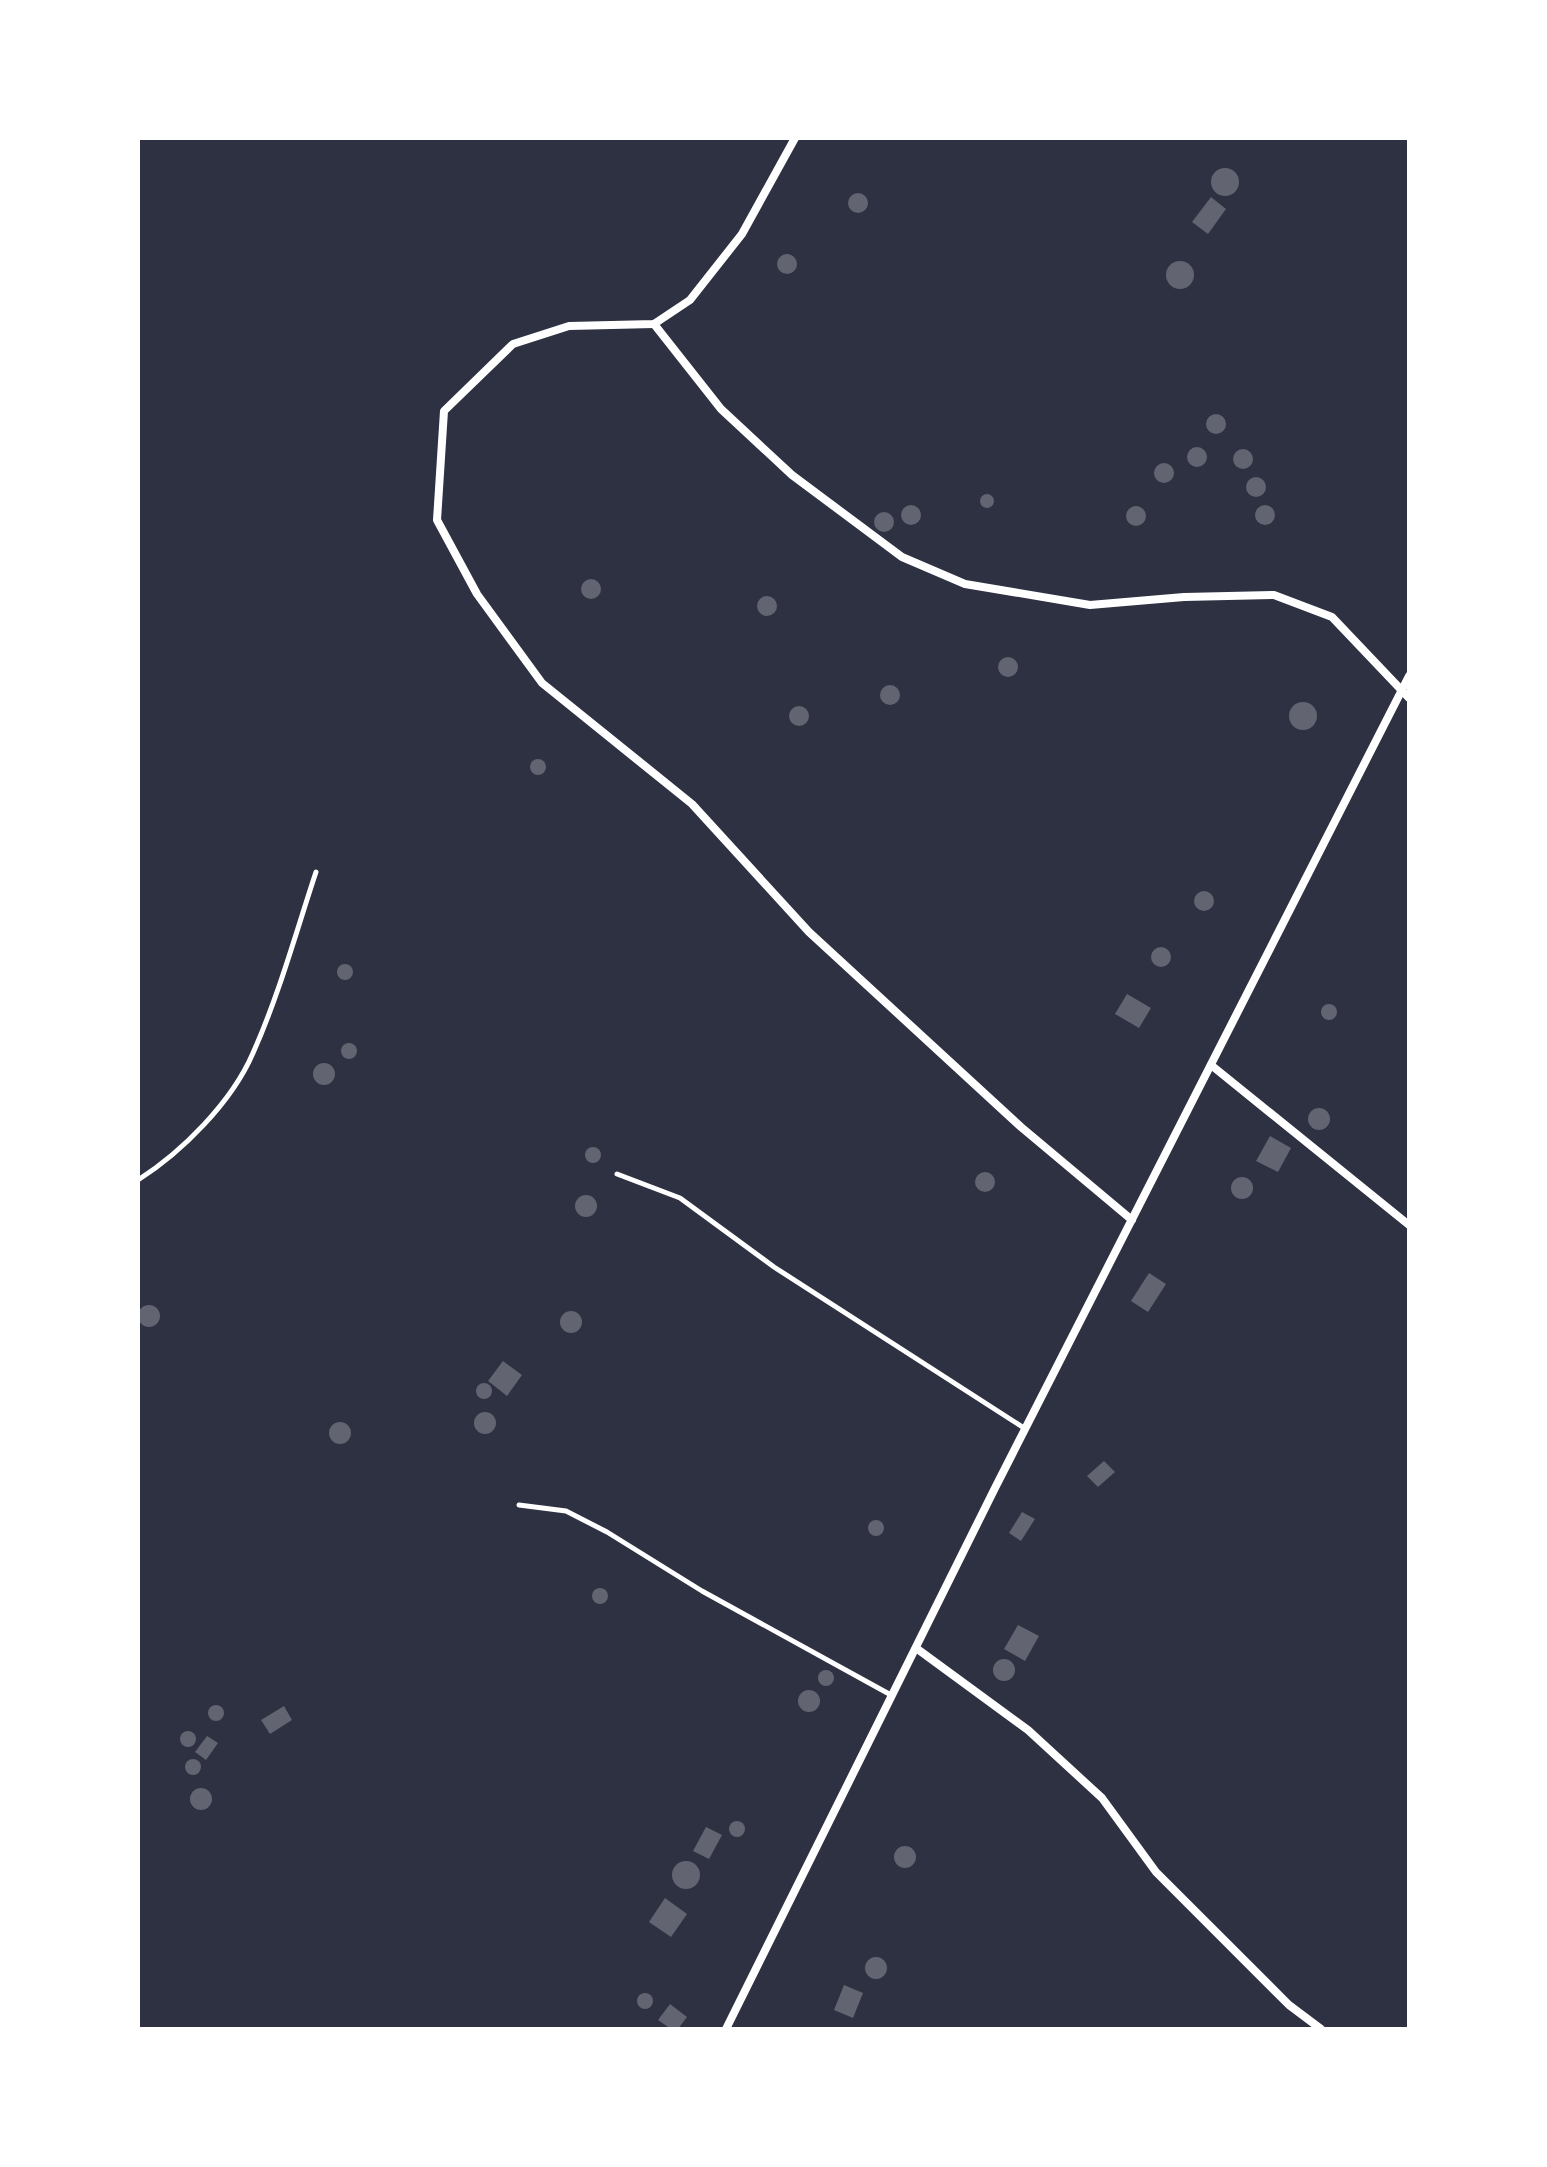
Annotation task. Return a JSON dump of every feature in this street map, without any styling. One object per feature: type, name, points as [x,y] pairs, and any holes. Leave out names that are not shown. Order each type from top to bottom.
[{"type":"street","points":[[795,138],[742,234],[690,300],[654,324],[569,326],[513,344],[444,411],[437,520],[477,594],[542,683],[692,804],[809,932],[1021,1127],[1132,1220]]},
{"type":"street","points":[[654,324],[731,418],[792,475],[902,557],[965,584],[1090,605],[1184,597],[1274,595],[1332,617],[1406,694]]},
{"type":"street","points":[[726,2029],[1025,1429],[1406,694],[1409,676]]},
{"type":"street","points":[[1211,1065],[1409,1225]]},
{"type":"street","points":[[916,1648],[1028,1730],[1102,1798],[1156,1872],[1289,2005],[1321,2029]]},
{"type":"lane","points":[[138,1180],[156,1169],[216,1112],[252,1055],[316,872]]},
{"type":"lane","points":[[617,1174],[680,1198],[774,1267],[1025,1429]]},
{"type":"lane","points":[[519,1505],[566,1511],[607,1532],[702,1591],[892,1695]]},
{"type":"building","points":[[1225,168],[1235,172],[1239,182],[1235,192],[1225,196],[1215,192],[1211,182],[1215,172]]},
{"type":"building","points":[[858,193],[865,196],[868,203],[865,210],[858,213],[851,210],[848,203],[851,196]]},
{"type":"building","points":[[1211,197],[1226,209],[1208,234],[1192,222]]},
{"type":"building","points":[[787,254],[794,257],[797,264],[794,271],[787,274],[780,271],[777,264],[780,257]]},
{"type":"building","points":[[1180,261],[1190,265],[1194,275],[1190,285],[1180,289],[1170,285],[1166,275],[1170,265]]},
{"type":"building","points":[[1216,414],[1223,417],[1226,424],[1223,431],[1216,434],[1209,431],[1206,424],[1209,417]]},
{"type":"building","points":[[1197,447],[1204,450],[1207,457],[1204,464],[1197,467],[1190,464],[1187,457],[1190,450]]},
{"type":"building","points":[[1243,449],[1250,452],[1253,459],[1250,466],[1243,469],[1236,466],[1233,459],[1236,452]]},
{"type":"building","points":[[1164,463],[1171,466],[1174,473],[1171,480],[1164,483],[1157,480],[1154,473],[1157,466]]},
{"type":"building","points":[[1256,477],[1263,480],[1266,487],[1263,494],[1256,497],[1249,494],[1246,487],[1249,480]]},
{"type":"building","points":[[987,494],[994,501],[987,508],[980,501]]},
{"type":"building","points":[[911,505],[918,508],[921,515],[918,522],[911,525],[904,522],[901,515],[904,508]]},
{"type":"building","points":[[1265,505],[1272,508],[1275,515],[1272,522],[1265,525],[1258,522],[1255,515],[1258,508]]},
{"type":"building","points":[[1136,506],[1143,509],[1146,516],[1143,523],[1136,526],[1129,523],[1126,516],[1129,509]]},
{"type":"building","points":[[884,512],[891,515],[894,522],[891,529],[884,532],[877,529],[874,522],[877,515]]},
{"type":"building","points":[[591,579],[598,582],[601,589],[598,596],[591,599],[584,596],[581,589],[584,582]]},
{"type":"building","points":[[767,596],[774,599],[777,606],[774,613],[767,616],[760,613],[757,606],[760,599]]},
{"type":"building","points":[[1008,657],[1015,660],[1018,667],[1015,674],[1008,677],[1001,674],[998,667],[1001,660]]},
{"type":"building","points":[[890,685],[897,688],[900,695],[897,702],[890,705],[883,702],[880,695],[883,688]]},
{"type":"building","points":[[1303,702],[1313,706],[1317,716],[1313,726],[1303,730],[1293,726],[1289,716],[1293,706]]},
{"type":"building","points":[[799,706],[806,709],[809,716],[806,723],[799,726],[792,723],[789,716],[792,709]]},
{"type":"building","points":[[538,759],[544,761],[544,773],[538,775],[532,773],[530,767],[532,761]]},
{"type":"building","points":[[1204,891],[1211,894],[1214,901],[1211,908],[1204,911],[1197,908],[1194,901],[1197,894]]},
{"type":"building","points":[[1161,947],[1168,950],[1171,957],[1168,964],[1161,967],[1154,964],[1151,957],[1154,950]]},
{"type":"building","points":[[345,964],[351,966],[351,978],[345,980],[339,978],[337,972],[339,966]]},
{"type":"building","points":[[1127,994],[1151,1008],[1139,1028],[1115,1014]]},
{"type":"building","points":[[1326,1004],[1332,1004],[1337,1012],[1335,1018],[1326,1020],[1321,1015],[1321,1009]]},
{"type":"building","points":[[349,1043],[355,1045],[355,1057],[349,1059],[343,1057],[341,1051],[343,1045]]},
{"type":"building","points":[[320,1063],[328,1063],[335,1074],[328,1085],[320,1085],[313,1078],[313,1070]]},
{"type":"building","points":[[1319,1108],[1327,1111],[1330,1119],[1327,1127],[1319,1130],[1311,1127],[1308,1119],[1311,1111]]},
{"type":"building","points":[[1270,1136],[1291,1148],[1278,1172],[1256,1161]]},
{"type":"building","points":[[593,1147],[599,1149],[599,1161],[593,1163],[587,1161],[585,1155],[587,1149]]},
{"type":"building","points":[[985,1172],[992,1175],[995,1182],[992,1189],[985,1192],[978,1189],[975,1182],[978,1175]]},
{"type":"building","points":[[1242,1177],[1250,1180],[1253,1188],[1250,1196],[1242,1199],[1234,1196],[1231,1188],[1234,1180]]},
{"type":"building","points":[[582,1195],[590,1195],[597,1206],[590,1217],[582,1217],[575,1210],[575,1202]]},
{"type":"building","points":[[1149,1273],[1166,1284],[1148,1312],[1131,1301]]},
{"type":"building","points":[[145,1305],[153,1305],[160,1316],[153,1327],[145,1327],[138,1320],[138,1312]]},
{"type":"building","points":[[567,1311],[575,1311],[582,1322],[575,1333],[567,1333],[560,1326],[560,1318]]},
{"type":"building","points":[[503,1361],[522,1375],[507,1396],[488,1381]]},
{"type":"building","points":[[484,1383],[490,1385],[490,1397],[484,1399],[478,1397],[476,1391],[478,1385]]},
{"type":"building","points":[[481,1412],[489,1412],[496,1423],[489,1434],[481,1434],[474,1427],[474,1419]]},
{"type":"building","points":[[336,1422],[344,1422],[351,1433],[344,1444],[336,1444],[329,1437],[329,1429]]},
{"type":"building","points":[[1104,1461],[1115,1472],[1098,1487],[1087,1476]]},
{"type":"building","points":[[1022,1512],[1035,1519],[1021,1541],[1009,1533]]},
{"type":"building","points":[[876,1520],[882,1522],[882,1534],[876,1536],[870,1534],[868,1528],[870,1522]]},
{"type":"building","points":[[600,1588],[606,1590],[606,1602],[600,1604],[594,1602],[592,1596],[594,1590]]},
{"type":"building","points":[[1018,1625],[1039,1636],[1025,1661],[1004,1649]]},
{"type":"building","points":[[1004,1659],[1012,1662],[1015,1670],[1012,1678],[1004,1681],[996,1678],[993,1670],[996,1662]]},
{"type":"building","points":[[826,1670],[832,1672],[832,1684],[826,1686],[820,1684],[818,1678],[820,1672]]},
{"type":"building","points":[[805,1690],[813,1690],[820,1701],[813,1712],[805,1712],[798,1705],[798,1697]]},
{"type":"building","points":[[216,1705],[222,1707],[222,1719],[216,1721],[210,1719],[208,1713],[210,1707]]},
{"type":"building","points":[[284,1706],[292,1720],[270,1734],[261,1720]]},
{"type":"building","points":[[188,1731],[194,1733],[194,1745],[188,1747],[182,1745],[180,1739],[182,1733]]},
{"type":"building","points":[[207,1736],[218,1743],[206,1760],[195,1752]]},
{"type":"building","points":[[193,1759],[199,1761],[199,1773],[193,1775],[187,1773],[185,1767],[187,1761]]},
{"type":"building","points":[[197,1788],[205,1788],[212,1799],[205,1810],[197,1810],[190,1803],[190,1795]]},
{"type":"building","points":[[737,1821],[743,1823],[743,1835],[737,1837],[731,1835],[729,1829],[731,1823]]},
{"type":"building","points":[[706,1827],[722,1835],[709,1859],[693,1851]]},
{"type":"building","points":[[905,1846],[913,1849],[916,1857],[913,1865],[905,1868],[897,1865],[894,1857],[897,1849]]},
{"type":"building","points":[[686,1861],[696,1865],[700,1875],[696,1885],[686,1889],[676,1885],[672,1875],[676,1865]]},
{"type":"building","points":[[665,1898],[687,1914],[671,1937],[649,1922]]},
{"type":"building","points":[[876,1957],[884,1960],[887,1968],[884,1976],[876,1979],[868,1976],[865,1968],[868,1960]]},
{"type":"building","points":[[844,1985],[863,1993],[853,2018],[834,2010]]},
{"type":"building","points":[[645,1993],[651,1995],[651,2007],[645,2009],[639,2007],[637,2001],[639,1995]]},
{"type":"building","points":[[670,2004],[687,2017],[678,2029],[671,2029],[658,2020]]}]
